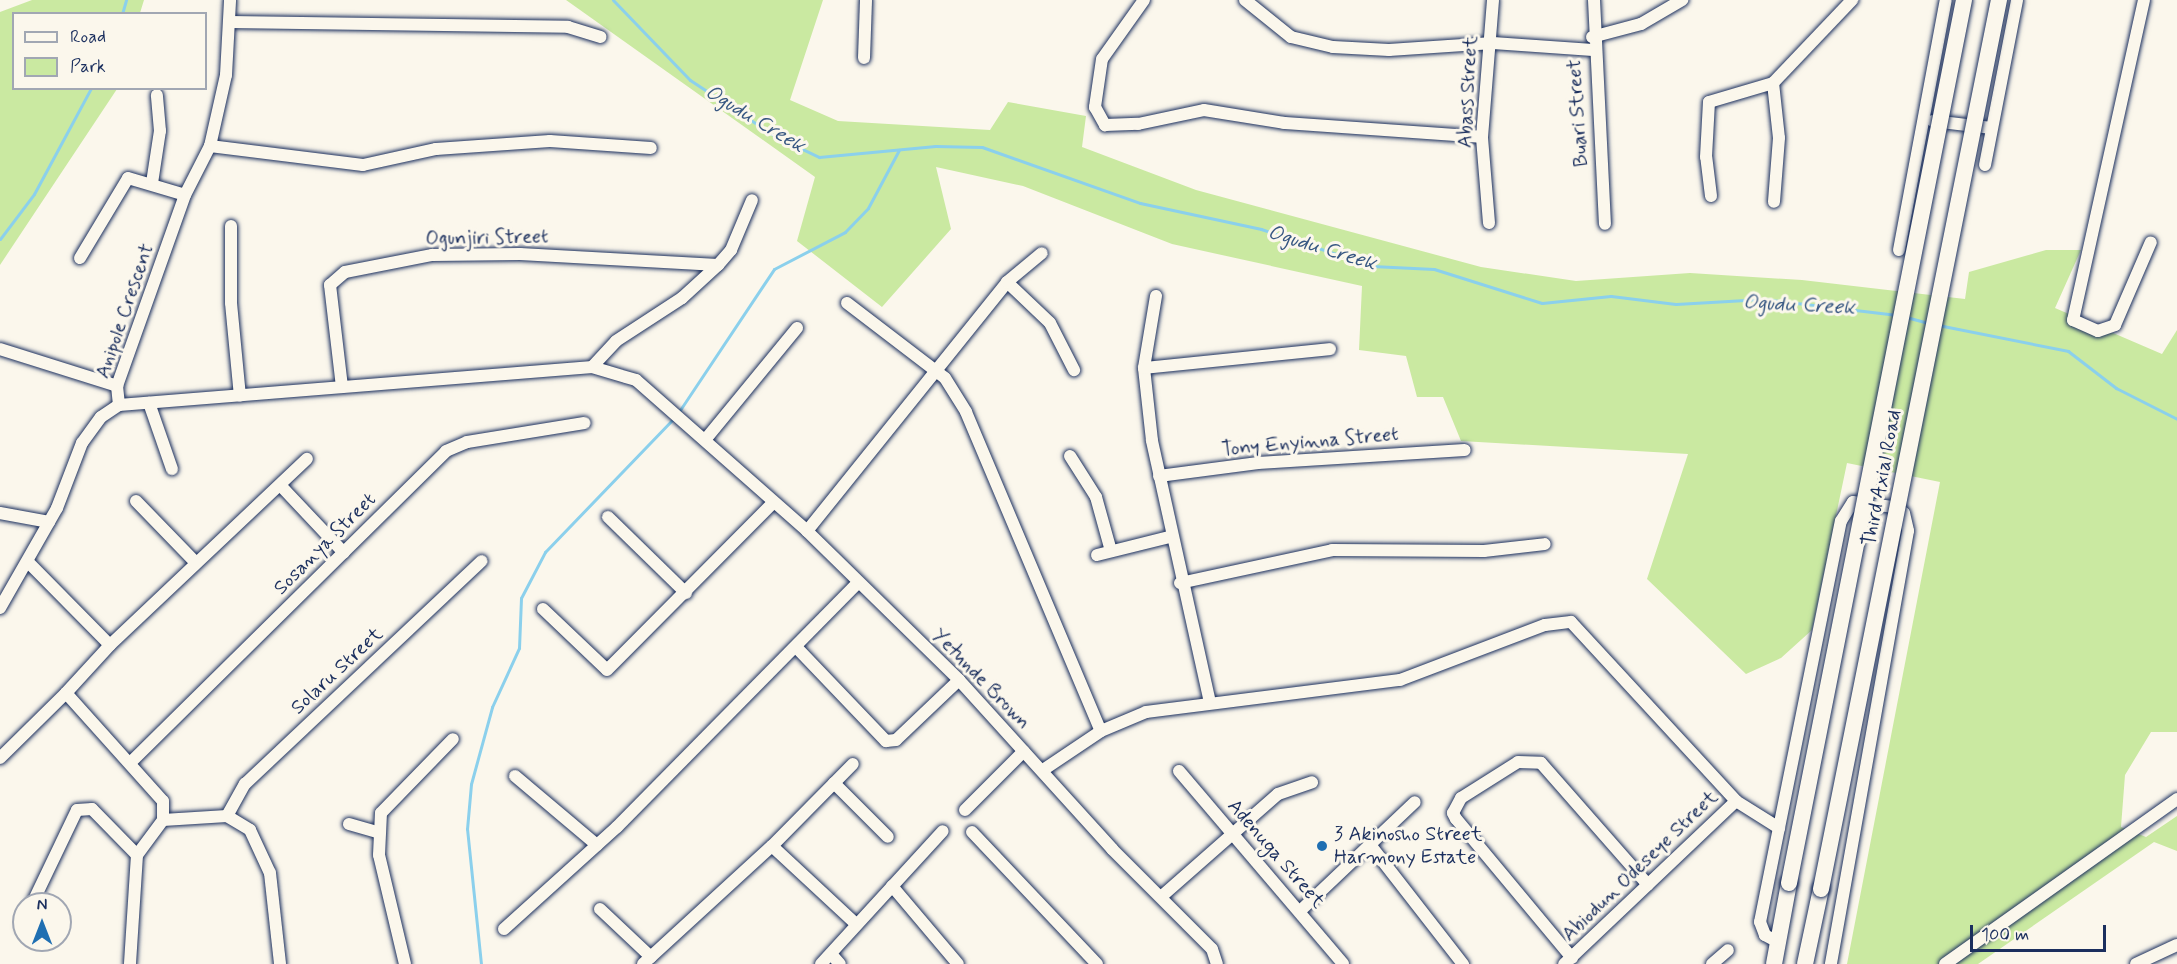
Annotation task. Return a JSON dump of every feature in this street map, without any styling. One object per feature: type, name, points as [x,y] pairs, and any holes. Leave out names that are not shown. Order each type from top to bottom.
[{"type":"highway","name":"Third Axial Road","points":[[1774,964],[1964,0]]},
{"type":"highway","name":"Third Axial Road","points":[[1805,964],[1999,0]]},
{"type":"street","name":"Anipole Crescent","points":[[0,608],[29,563],[82,443],[101,417],[119,405],[117,386],[185,195],[210,146],[226,75],[230,0]]},
{"type":"street","points":[[864,58],[866,0]]},
{"type":"street","points":[[1144,0],[1102,59],[1095,107],[1105,125],[1138,124],[1204,110],[1284,123],[1482,137]]},
{"type":"street","points":[[1245,0],[1273,27],[1311,44],[1389,50],[1493,43],[1592,44],[1641,24],[1682,0]]},
{"type":"street","name":"Abass Street","points":[[1489,223],[1482,137],[1493,43],[1493,0]]},
{"type":"street","name":"Buari Street","points":[[1594,0],[1592,44],[1605,224]]},
{"type":"street","points":[[1711,196],[1706,157],[1709,102],[1773,83],[1852,0]]},
{"type":"street","points":[[1899,250],[1946,0]]},
{"type":"street","points":[[1984,165],[2017,0]]},
{"type":"street","points":[[2144,0],[2073,320],[2098,331],[2115,325],[2151,242]]},
{"type":"street","points":[[230,22],[568,27],[601,37]]},
{"type":"street","points":[[1773,83],[1779,138],[1774,202]]},
{"type":"street","points":[[152,183],[160,131],[157,95]]},
{"type":"street","points":[[1924,116],[1962,129],[1992,128]]},
{"type":"street","points":[[210,146],[363,165],[436,149],[550,141],[651,148]]},
{"type":"street","points":[[80,258],[128,178],[152,183],[185,195]]},
{"type":"street","points":[[119,405],[592,367],[616,341],[682,298],[718,265],[731,250],[752,200]]},
{"type":"street","points":[[231,225],[231,303],[240,396]]},
{"type":"street","points":[[807,531],[892,431],[935,369],[1007,282],[1042,253]]},
{"type":"street","name":"Ogunjiri Street","points":[[342,387],[330,285],[345,272],[432,255],[520,254],[718,265]]},
{"type":"street","points":[[1007,282],[1050,323],[1074,370]]},
{"type":"street","points":[[1156,296],[1144,368],[1169,537],[1210,702]]},
{"type":"street","points":[[847,303],[935,369],[966,412],[1101,732]]},
{"type":"street","points":[[703,437],[797,328]]},
{"type":"street","points":[[0,349],[117,386]]},
{"type":"street","points":[[1144,368],[1330,349]]},
{"type":"street","name":"Yetunde Brown","points":[[592,367],[636,380],[807,531],[857,584],[959,680],[1212,949],[1217,964]]},
{"type":"street","points":[[149,404],[172,469]]},
{"type":"street","name":"Sosanya Street","points":[[130,763],[446,451],[467,442],[584,423]]},
{"type":"street","name":"Tony Enyinna Street","points":[[1159,476],[1258,463],[1466,450]]},
{"type":"street","points":[[1070,456],[1096,497],[1111,551]]},
{"type":"street","points":[[0,758],[66,693],[110,645],[307,459]]},
{"type":"street","points":[[280,484],[344,553]]},
{"type":"street","points":[[136,501],[195,563]]},
{"type":"street","points":[[1778,942],[1760,929],[1841,521],[1853,502],[1891,507],[1904,513],[1908,531],[1831,964]]},
{"type":"street","points":[[543,609],[607,670],[773,503]]},
{"type":"street","points":[[0,513],[49,522]]},
{"type":"street","points":[[608,517],[686,592]]},
{"type":"street","points":[[1097,555],[1169,537]]},
{"type":"street","points":[[1180,583],[1332,550],[1484,551],[1545,544]]},
{"type":"street","name":"Solaru Street","points":[[227,816],[245,783],[482,561]]},
{"type":"street","points":[[29,563],[110,645]]},
{"type":"street","points":[[504,929],[597,845],[797,648],[857,584]]},
{"type":"street","name":"Abiodun Odeseye Street","points":[[1043,770],[1101,732],[1146,712],[1210,702],[1400,680],[1558,621],[1582,630],[1736,801],[1568,961]]},
{"type":"street","points":[[797,648],[886,741],[896,740],[959,680]]},
{"type":"street","points":[[66,693],[163,801],[163,820],[137,855],[130,964]]},
{"type":"street","points":[[405,964],[377,832],[381,813],[395,793],[453,739]]},
{"type":"street","points":[[966,810],[1024,751]]},
{"type":"street","points":[[1568,961],[1456,819],[1453,813],[1461,798],[1518,762],[1540,763],[1648,885]]},
{"type":"street","points":[[600,909],[647,961],[772,846],[853,764]]},
{"type":"street","name":"Adenuga Street","points":[[1179,771],[1300,911],[1342,964]]},
{"type":"street","points":[[515,776],[597,845]]},
{"type":"street","points":[[1162,896],[1232,832],[1278,794],[1312,782]]},
{"type":"street","points":[[834,783],[888,837]]},
{"type":"street","points":[[1945,964],[2177,799]]},
{"type":"street","points":[[1736,801],[1779,828]]},
{"type":"street","points":[[1300,911],[1415,802]]},
{"type":"street","points":[[38,892],[77,810],[92,809],[137,855]]},
{"type":"street","points":[[163,820],[227,816],[250,830],[261,847],[270,873],[280,964]]},
{"type":"street","points":[[349,824],[377,832]]},
{"type":"street","points":[[821,964],[855,923],[943,831]]},
{"type":"street","points":[[972,832],[1098,964]]},
{"type":"street","points":[[772,846],[855,923]]},
{"type":"street","points":[[1371,846],[1463,964]]},
{"type":"street","points":[[892,886],[958,964]]},
{"type":"street","points":[[2136,964],[2177,945]]},
{"type":"street","points":[[1712,964],[1728,950]]},
{"type":"street","points":[[831,954],[840,964]]},
{"type":"green space","points":[[32,0],[144,0],[140,12],[12,12],[12,90],[116,90],[0,265],[0,12]]},
{"type":"green space","points":[[566,0],[823,0],[790,100],[838,121],[990,130],[1008,102],[1086,116],[1082,147],[1196,190],[1481,267],[1576,281],[1690,273],[1802,280],[1965,299],[1969,272],[2046,250],[2081,250],[2055,308],[2162,354],[2177,330],[2177,732],[2151,732],[2125,775],[2121,827],[2146,837],[2177,816],[2177,851],[2154,842],[1978,964],[1847,964],[1940,482],[1847,463],[1812,630],[1781,658],[1746,674],[1647,579],[1688,454],[1461,441],[1443,397],[1417,397],[1406,356],[1359,350],[1362,286],[1172,244],[1023,186],[936,167],[951,229],[882,307],[797,241],[815,177]]},
{"type":"waterway","points":[[123,12],[126,0]]},
{"type":"waterway","name":"Ogudu Creek","points":[[613,0],[690,80],[775,136],[819,157],[935,146],[982,147],[1140,203],[1261,229],[1372,266],[1434,269],[1542,303],[1611,296],[1676,304],[1763,299],[1897,315]]},
{"type":"waterway","points":[[0,239],[34,194],[90,90]]},
{"type":"waterway","points":[[678,413],[774,269],[845,232],[868,208],[899,150]]},
{"type":"waterway","name":"Ogudu Creek","points":[[1906,317],[1929,323]]},
{"type":"waterway","name":"Ogudu Creek","points":[[1938,325],[2068,351],[2116,388],[2177,419]]},
{"type":"waterway","points":[[481,964],[467,829],[471,784],[492,707],[519,648],[521,598],[545,552],[674,418]]},
{"type":"place","name":"3 Akinosho Street Harmony Estate","points":[[1322,846]]}]
